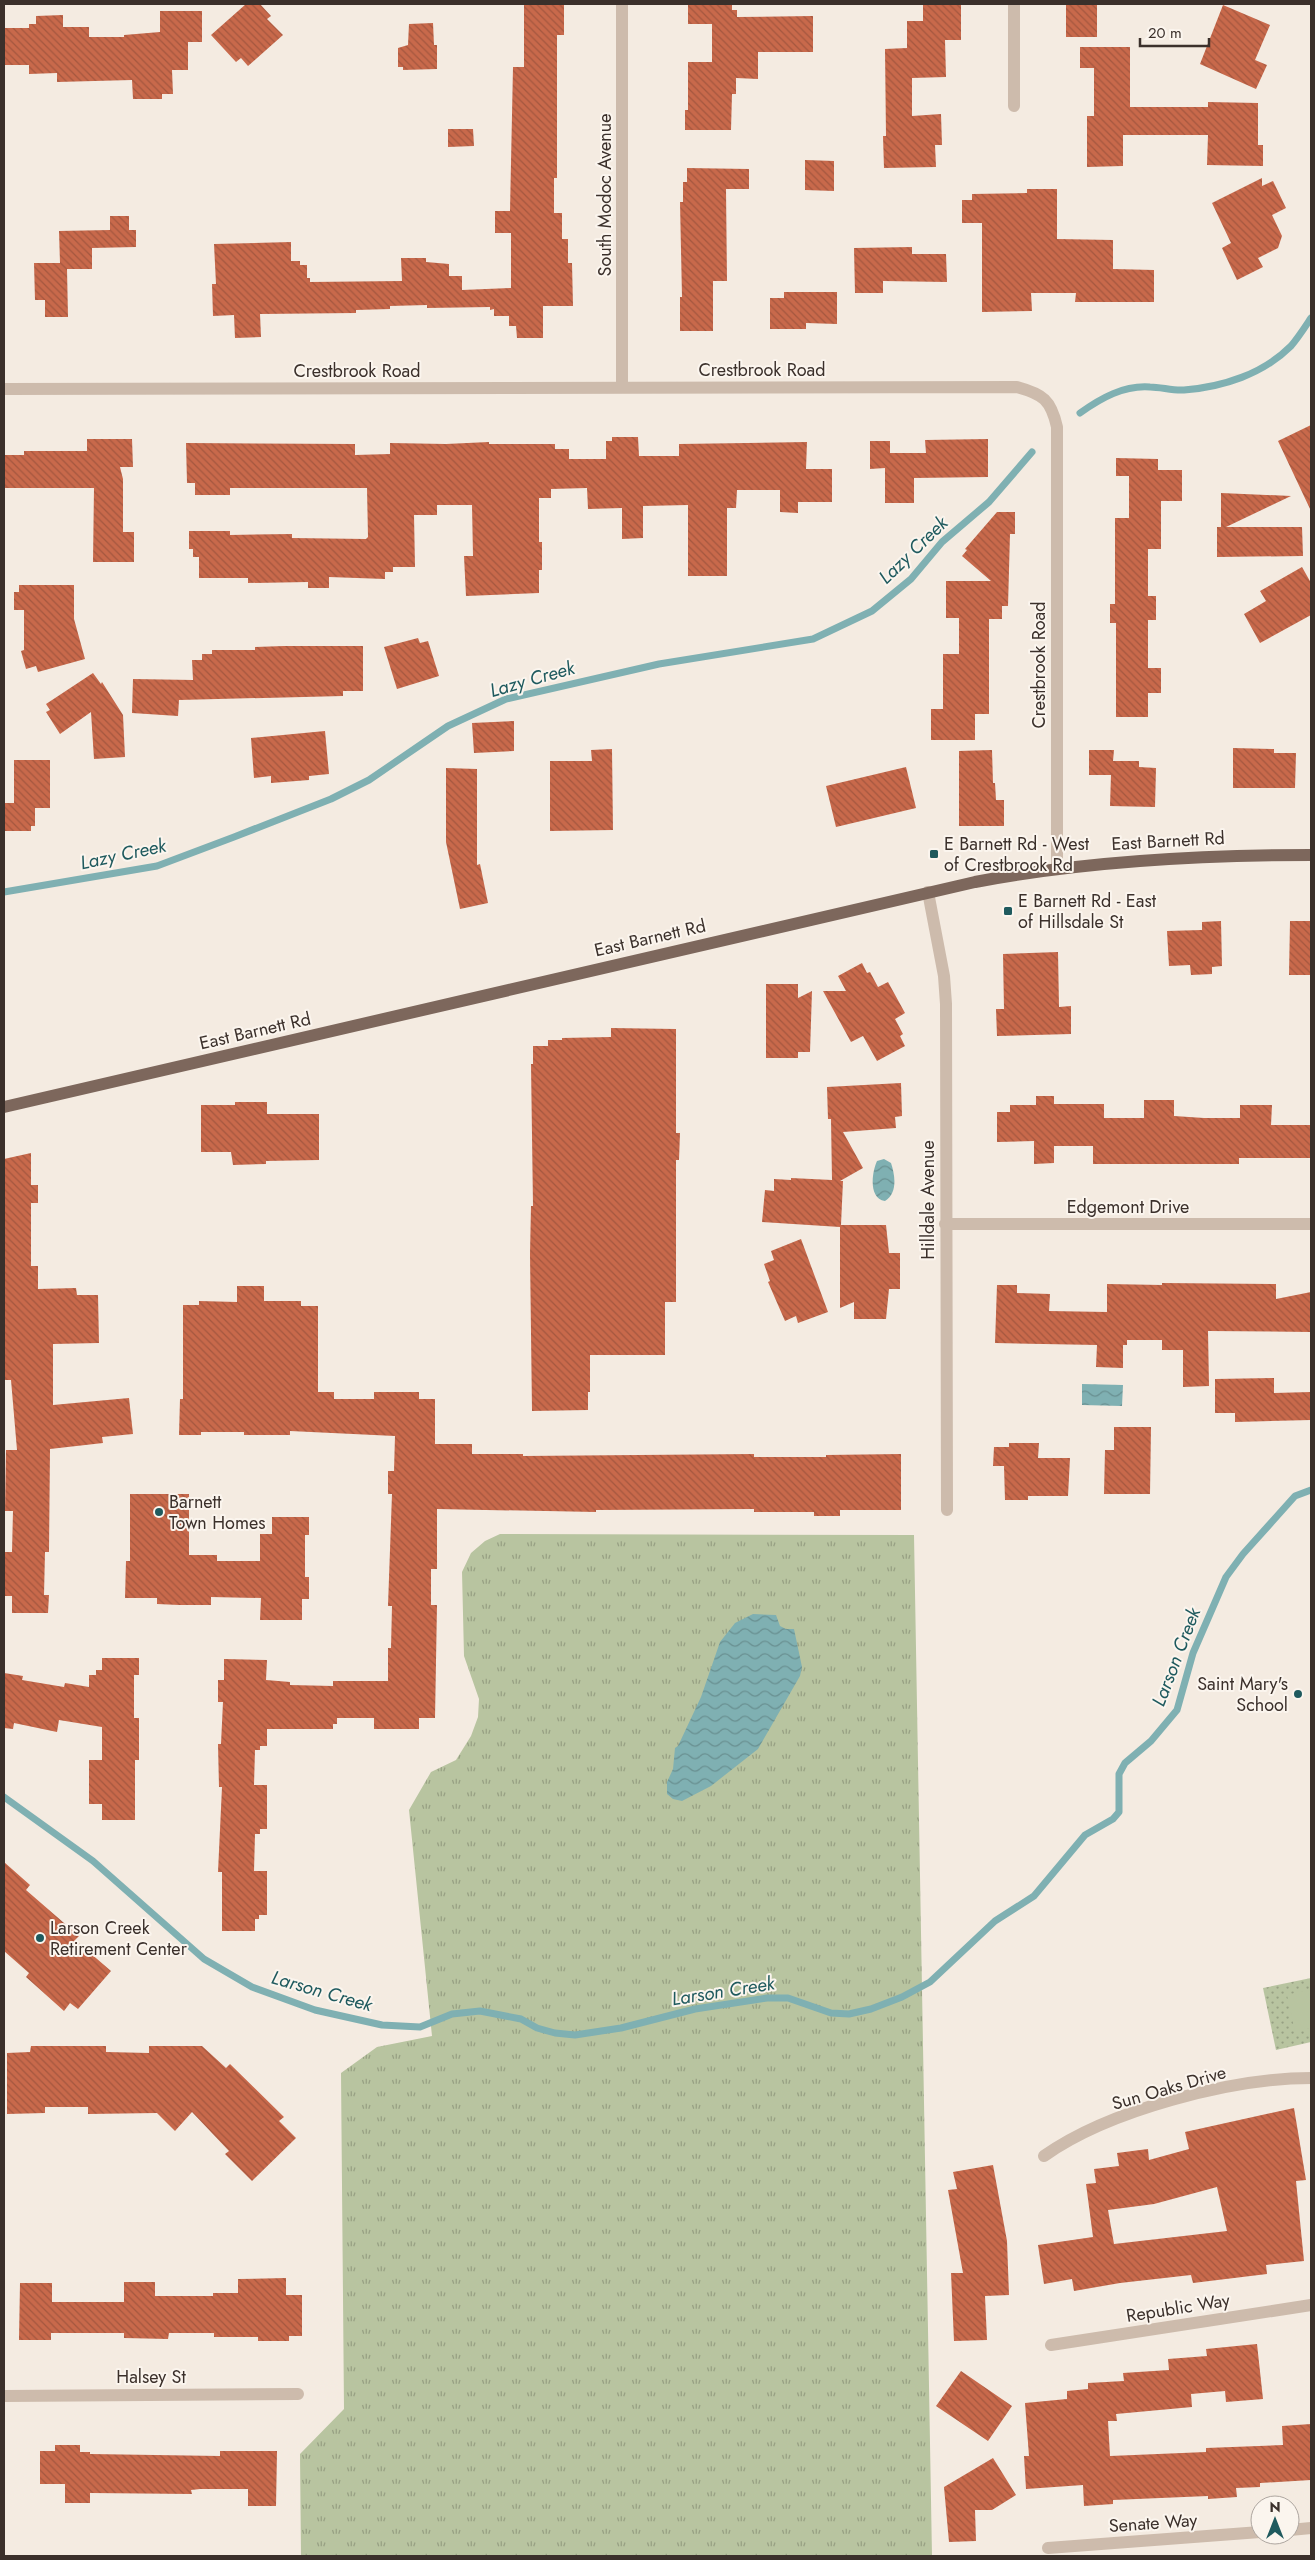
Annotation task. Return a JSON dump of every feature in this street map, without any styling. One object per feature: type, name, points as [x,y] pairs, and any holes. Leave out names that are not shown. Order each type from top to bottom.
[{"type":"main road","name":"East Barnett Rd","points":[[4,1108],[928,892],[1018,874],[1104,862],[1169,858],[1311,855]]},
{"type":"street","name":"South Modoc Avenue","points":[[622,4],[622,387]]},
{"type":"street","points":[[1014,4],[1014,106]]},
{"type":"street","name":"Crestbrook Road","points":[[4,390],[1017,387],[1034,391],[1046,400],[1053,411],[1057,442],[1057,869]]},
{"type":"street","name":"Hilldale Avenue","points":[[928,892],[944,976],[946,1004],[947,1510]]},
{"type":"street","name":"Edgemont Drive","points":[[945,1224],[1311,1224]]},
{"type":"street","name":"Sun Oaks Drive","points":[[1044,2156],[1066,2141],[1141,2110],[1242,2085],[1311,2078]]},
{"type":"street","name":"Republic Way","points":[[1050,2345],[1311,2305]]},
{"type":"street","name":"Halsey St","points":[[4,2396],[298,2394]]},
{"type":"street","name":"Senate Way","points":[[1048,2548],[1250,2533]]},
{"type":"green space","points":[[500,1534],[914,1535],[932,2556],[301,2556],[300,2454],[344,2409],[341,2073],[377,2047],[432,2036],[409,1810],[431,1772],[456,1760],[471,1736],[478,1717],[479,1699],[464,1656],[462,1572],[471,1553],[485,1541]]},
{"type":"green space","points":[[1311,1978],[1311,2042],[1276,2050],[1263,1988]]},
{"type":"green space","points":[[1311,1989],[1311,2028],[1295,2032],[1287,1995]]},
{"type":"water","points":[[884,1159],[891,1163],[894,1173],[894,1189],[885,1201],[876,1195],[873,1184],[877,1161]]},
{"type":"water","points":[[1082,1384],[1123,1385],[1122,1406],[1082,1405]]},
{"type":"water","points":[[753,1614],[776,1615],[780,1626],[786,1629],[794,1629],[802,1667],[800,1676],[758,1749],[711,1786],[682,1801],[673,1799],[667,1794],[667,1782],[673,1769],[675,1748],[678,1746],[701,1697],[720,1642],[735,1623]]},
{"type":"building","points":[[246,4],[260,4],[271,16],[267,19],[283,35],[248,66],[241,58],[236,62],[211,35]]},
{"type":"building","points":[[524,4],[564,4],[564,35],[557,35],[557,178],[554,178],[554,213],[562,213],[562,239],[568,239],[568,263],[572,263],[573,306],[543,306],[543,338],[517,338],[516,326],[509,326],[509,316],[494,316],[494,309],[490,310],[490,307],[427,308],[427,305],[390,306],[390,309],[356,310],[356,313],[260,314],[261,337],[235,338],[234,315],[213,316],[212,284],[216,284],[214,244],[291,242],[291,261],[300,261],[300,265],[307,265],[307,278],[310,278],[310,282],[402,281],[401,258],[426,258],[426,262],[449,264],[449,276],[462,276],[462,290],[511,288],[511,233],[495,233],[495,211],[510,211],[513,67],[524,67]]},
{"type":"building","points":[[688,4],[732,4],[732,10],[737,10],[737,17],[813,16],[813,52],[758,52],[758,79],[736,78],[736,94],[732,94],[731,130],[685,130],[685,110],[688,110],[688,62],[712,62],[712,24],[688,24]]},
{"type":"building","points":[[923,4],[961,4],[961,40],[945,40],[946,77],[912,78],[912,116],[941,114],[942,145],[935,145],[936,167],[884,168],[883,136],[886,136],[885,49],[907,48],[907,21],[923,21]]},
{"type":"building","points":[[1066,4],[1097,4],[1097,37],[1066,37]]},
{"type":"building","points":[[1223,5],[1270,25],[1255,60],[1267,65],[1256,89],[1200,64]]},
{"type":"building","points":[[160,11],[202,11],[202,42],[188,42],[188,70],[172,70],[173,94],[162,94],[162,99],[133,99],[132,80],[57,82],[57,73],[29,74],[29,65],[4,65],[4,28],[29,28],[29,24],[36,24],[36,16],[63,15],[63,27],[89,27],[89,37],[124,37],[124,35],[160,32]]},
{"type":"building","points":[[433,23],[434,45],[437,45],[437,69],[403,70],[403,67],[398,67],[398,48],[408,45],[409,24]]},
{"type":"building","points":[[1080,47],[1130,47],[1130,107],[1208,107],[1208,102],[1258,103],[1258,145],[1263,145],[1263,166],[1207,165],[1208,135],[1123,135],[1123,166],[1087,167],[1087,116],[1094,116],[1094,68],[1080,68]]},
{"type":"building","points":[[448,129],[473,129],[474,146],[448,147]]},
{"type":"building","points":[[805,160],[834,161],[834,191],[805,190]]},
{"type":"building","points":[[687,168],[749,169],[749,189],[726,189],[727,281],[713,281],[713,331],[680,331],[680,297],[682,297],[680,202],[683,202],[683,182],[687,182]]},
{"type":"building","points":[[1262,178],[1262,186],[1273,181],[1286,208],[1272,215],[1282,236],[1278,248],[1258,258],[1263,267],[1237,280],[1222,248],[1231,243],[1212,203]]},
{"type":"building","points":[[1027,189],[1057,189],[1057,239],[1113,240],[1113,269],[1154,270],[1154,302],[1075,302],[1076,293],[1031,293],[1032,311],[982,312],[982,223],[962,223],[962,200],[972,200],[972,194],[1027,193]]},
{"type":"building","points":[[110,216],[129,216],[129,230],[136,230],[136,247],[92,248],[92,269],[67,269],[68,317],[45,317],[45,300],[35,300],[34,263],[60,263],[59,231],[110,230]]},
{"type":"building","points":[[912,247],[912,254],[946,254],[947,282],[883,281],[883,293],[855,293],[854,248]]},
{"type":"building","points":[[784,292],[837,292],[837,324],[806,323],[806,329],[770,329],[770,298],[784,298]]},
{"type":"building","points":[[1311,425],[1311,511],[1278,441]]},
{"type":"building","points":[[612,437],[638,437],[639,456],[679,456],[679,444],[807,442],[806,469],[832,469],[832,502],[798,502],[798,513],[780,512],[780,490],[737,490],[736,508],[727,508],[727,576],[688,576],[688,505],[643,506],[643,538],[622,539],[622,508],[588,509],[587,488],[551,489],[551,498],[539,498],[539,542],[542,542],[542,570],[539,570],[539,593],[466,596],[464,556],[473,556],[472,505],[437,505],[437,515],[414,515],[415,567],[393,567],[393,572],[385,572],[385,579],[329,577],[329,588],[308,588],[308,582],[248,583],[248,578],[199,578],[199,557],[193,557],[193,549],[189,549],[189,531],[230,531],[230,535],[292,534],[292,538],[366,539],[368,537],[367,488],[230,488],[230,495],[195,495],[195,483],[187,483],[186,443],[355,444],[355,455],[390,454],[390,443],[446,444],[489,442],[489,444],[555,444],[555,449],[569,449],[569,459],[606,459],[606,441],[612,441]]},
{"type":"building","points":[[87,439],[132,439],[133,467],[120,467],[123,479],[123,532],[134,532],[134,562],[93,562],[94,488],[4,488],[4,455],[24,455],[24,451],[87,451]]},
{"type":"building","points":[[988,439],[988,477],[914,478],[914,503],[885,503],[885,468],[870,469],[870,441],[890,441],[890,453],[926,453],[925,440]]},
{"type":"building","points":[[1116,458],[1158,459],[1158,470],[1182,470],[1182,501],[1161,501],[1161,549],[1148,549],[1148,596],[1156,596],[1156,620],[1148,620],[1148,668],[1161,668],[1161,693],[1148,693],[1148,717],[1116,717],[1116,623],[1110,623],[1110,604],[1115,604],[1115,518],[1129,518],[1129,476],[1116,476]]},
{"type":"building","points":[[1221,493],[1291,496],[1226,527],[1302,527],[1303,556],[1217,557],[1217,527],[1221,527]]},
{"type":"building","points":[[997,512],[1015,512],[1015,534],[1010,534],[1008,606],[1002,606],[1002,619],[989,619],[989,714],[975,714],[975,740],[931,740],[931,709],[943,709],[943,654],[959,654],[959,618],[946,618],[946,581],[991,581],[962,556],[967,550],[965,549]]},
{"type":"building","points":[[1302,567],[1311,583],[1311,615],[1260,643],[1244,614],[1266,601],[1260,591]]},
{"type":"building","points":[[19,585],[74,585],[74,619],[85,659],[38,672],[36,666],[26,669],[21,651],[24,650],[24,610],[14,610],[14,592],[19,592]]},
{"type":"building","points":[[418,638],[420,643],[428,641],[439,676],[397,689],[384,647]]},
{"type":"building","points":[[363,646],[363,691],[343,691],[343,696],[179,700],[178,716],[132,713],[133,679],[193,680],[192,660],[202,660],[202,654],[212,654],[212,650],[255,650],[255,647]]},
{"type":"building","points":[[93,673],[101,684],[102,682],[123,715],[125,757],[94,759],[91,712],[60,734],[46,712],[50,710],[46,704]]},
{"type":"building","points":[[514,721],[514,751],[474,753],[472,723]]},
{"type":"building","points":[[325,731],[329,774],[309,776],[309,780],[271,783],[271,776],[254,778],[251,738]]},
{"type":"building","points":[[1233,748],[1274,749],[1274,753],[1296,753],[1295,788],[1233,788]]},
{"type":"building","points":[[612,749],[613,830],[550,831],[550,761],[592,761],[591,750]]},
{"type":"building","points":[[992,750],[993,783],[995,783],[996,800],[1004,800],[1004,826],[959,826],[959,751]]},
{"type":"building","points":[[1089,750],[1114,750],[1113,761],[1139,761],[1139,767],[1156,768],[1155,807],[1110,806],[1111,775],[1089,775]]},
{"type":"building","points":[[14,760],[50,760],[50,808],[35,808],[35,826],[31,826],[31,831],[4,831],[4,803],[14,803]]},
{"type":"building","points":[[906,767],[916,808],[836,827],[826,786]]},
{"type":"building","points":[[446,768],[477,769],[477,865],[480,864],[488,903],[460,909],[446,842]]},
{"type":"building","points":[[1221,921],[1222,966],[1212,967],[1212,974],[1191,975],[1190,965],[1169,966],[1167,931],[1202,930],[1202,922]]},
{"type":"building","points":[[1290,921],[1311,921],[1311,975],[1289,975]]},
{"type":"building","points":[[1058,952],[1059,1007],[1071,1006],[1071,1034],[997,1036],[996,1009],[1004,1009],[1003,954]]},
{"type":"building","points":[[862,963],[867,973],[870,972],[878,987],[888,982],[905,1013],[895,1019],[903,1034],[900,1036],[905,1046],[877,1061],[863,1036],[851,1042],[823,991],[846,991],[838,976]]},
{"type":"building","points":[[766,984],[798,984],[798,998],[812,991],[810,1052],[798,1052],[798,1058],[766,1058]]},
{"type":"building","points":[[611,1028],[676,1029],[676,1133],[680,1133],[679,1160],[676,1160],[676,1302],[665,1302],[665,1355],[590,1355],[588,1410],[532,1411],[530,1254],[531,1206],[533,1206],[531,1064],[533,1064],[533,1046],[548,1046],[548,1040],[562,1040],[562,1038],[611,1037]]},
{"type":"building","points":[[901,1083],[902,1116],[895,1117],[896,1128],[843,1132],[863,1168],[840,1181],[843,1181],[841,1225],[886,1225],[889,1253],[900,1253],[900,1289],[889,1289],[886,1319],[854,1319],[854,1302],[840,1308],[840,1227],[762,1222],[765,1190],[774,1191],[774,1179],[832,1180],[831,1119],[828,1119],[827,1087]]},
{"type":"building","points":[[1036,1096],[1054,1096],[1054,1104],[1104,1104],[1104,1118],[1144,1118],[1144,1100],[1174,1100],[1174,1116],[1204,1118],[1240,1118],[1240,1105],[1272,1105],[1271,1125],[1311,1125],[1311,1158],[1239,1158],[1239,1164],[1093,1164],[1093,1146],[1054,1146],[1054,1163],[1034,1164],[1034,1141],[997,1142],[997,1112],[1010,1112],[1010,1105],[1036,1105]]},
{"type":"building","points":[[235,1102],[267,1102],[267,1114],[319,1114],[319,1160],[266,1161],[266,1164],[233,1165],[231,1152],[201,1152],[201,1105],[235,1105]]},
{"type":"building","points":[[31,1153],[31,1185],[38,1185],[38,1203],[31,1203],[31,1266],[38,1266],[38,1289],[76,1288],[77,1295],[98,1295],[99,1343],[53,1344],[53,1405],[129,1398],[133,1434],[102,1437],[103,1443],[50,1449],[49,1552],[45,1552],[44,1595],[49,1595],[48,1613],[12,1613],[12,1596],[4,1596],[4,1552],[12,1552],[13,1511],[5,1511],[6,1450],[17,1450],[11,1380],[4,1380],[4,1159]]},
{"type":"building","points":[[801,1239],[828,1312],[798,1323],[796,1316],[785,1321],[768,1282],[770,1281],[764,1264],[774,1260],[771,1251]]},
{"type":"building","points":[[1162,1283],[1276,1284],[1276,1299],[1311,1292],[1311,1332],[1208,1331],[1209,1386],[1183,1387],[1183,1350],[1162,1350],[1162,1340],[1127,1340],[1127,1345],[1123,1345],[1123,1368],[1096,1367],[1097,1345],[995,1343],[997,1285],[1017,1285],[1017,1293],[1050,1294],[1049,1311],[1107,1312],[1107,1284],[1162,1285]]},
{"type":"building","points":[[237,1286],[264,1286],[264,1301],[301,1301],[301,1306],[318,1306],[318,1392],[334,1392],[334,1399],[374,1399],[374,1392],[419,1392],[419,1399],[435,1399],[435,1444],[472,1444],[472,1454],[523,1454],[523,1456],[754,1454],[754,1457],[826,1457],[826,1455],[901,1454],[901,1510],[840,1510],[840,1516],[814,1516],[814,1512],[754,1512],[754,1509],[596,1510],[596,1512],[437,1509],[437,1569],[431,1569],[431,1605],[437,1605],[435,1718],[419,1718],[419,1729],[374,1729],[374,1718],[337,1718],[337,1724],[333,1724],[333,1729],[267,1729],[267,1746],[260,1746],[260,1750],[255,1750],[254,1785],[267,1785],[267,1829],[260,1829],[260,1834],[255,1834],[254,1871],[267,1871],[267,1915],[259,1915],[259,1919],[255,1919],[255,1931],[222,1931],[222,1872],[218,1872],[222,1787],[219,1787],[218,1744],[221,1744],[223,1702],[218,1702],[218,1680],[224,1680],[224,1659],[267,1660],[266,1680],[290,1682],[290,1685],[333,1686],[333,1681],[388,1681],[388,1648],[391,1648],[392,1606],[388,1606],[392,1494],[388,1494],[388,1471],[394,1471],[395,1436],[290,1431],[290,1435],[244,1435],[244,1432],[201,1432],[201,1435],[179,1435],[180,1399],[183,1399],[183,1305],[199,1305],[199,1301],[237,1302]]},
{"type":"building","points":[[1274,1378],[1274,1393],[1311,1392],[1311,1420],[1235,1422],[1235,1413],[1215,1413],[1215,1379]]},
{"type":"building","points":[[1114,1427],[1151,1427],[1150,1494],[1104,1494],[1105,1450],[1114,1450]]},
{"type":"building","points":[[1009,1443],[1039,1443],[1038,1458],[1070,1458],[1068,1496],[1028,1496],[1028,1500],[1005,1500],[1004,1466],[993,1466],[994,1447],[1009,1447]]},
{"type":"building","points":[[130,1494],[189,1494],[189,1555],[217,1555],[217,1561],[260,1561],[260,1534],[272,1534],[272,1517],[309,1517],[309,1535],[305,1535],[305,1577],[309,1577],[309,1599],[302,1599],[302,1620],[260,1620],[261,1598],[211,1597],[211,1605],[179,1605],[157,1604],[157,1598],[125,1598],[126,1561],[130,1561]]},
{"type":"building","points":[[102,1658],[139,1658],[139,1675],[134,1675],[134,1718],[139,1718],[139,1760],[135,1760],[135,1820],[102,1820],[102,1804],[89,1804],[89,1760],[102,1760],[102,1727],[59,1720],[57,1732],[14,1723],[13,1729],[4,1728],[4,1673],[23,1676],[22,1680],[64,1687],[65,1683],[89,1687],[89,1675],[96,1675],[96,1670],[102,1670]]},
{"type":"building","name":"Larson Creek Retirement Center","points":[[4,1862],[30,1885],[26,1890],[79,1936],[75,1940],[111,1971],[78,2009],[70,2003],[64,2011],[26,1977],[29,1973],[4,1951]]},
{"type":"building","points":[[31,2046],[106,2046],[106,2052],[149,2053],[149,2046],[202,2046],[226,2068],[230,2064],[284,2117],[279,2121],[296,2138],[252,2181],[225,2154],[229,2151],[192,2112],[175,2131],[157,2113],[88,2114],[88,2107],[45,2107],[45,2113],[7,2114],[7,2053],[30,2052]]},
{"type":"building","points":[[1294,2108],[1306,2180],[1296,2181],[1304,2261],[1266,2265],[1267,2274],[1193,2283],[1191,2275],[1120,2283],[1074,2291],[1072,2279],[1044,2284],[1038,2245],[1093,2237],[1086,2184],[1096,2183],[1094,2169],[1119,2166],[1117,2153],[1148,2149],[1149,2160],[1189,2149],[1185,2132]],"holes":[[[1217,2187],[1227,2231],[1114,2244],[1108,2210],[1154,2204]]]},
{"type":"building","points":[[993,2165],[1007,2241],[1009,2295],[985,2296],[987,2340],[954,2341],[951,2273],[963,2273],[948,2190],[957,2189],[953,2172]]},
{"type":"building","points":[[286,2278],[286,2295],[302,2295],[302,2336],[289,2336],[289,2341],[258,2341],[258,2337],[214,2337],[214,2333],[169,2333],[168,2339],[124,2338],[124,2333],[51,2333],[51,2340],[19,2340],[20,2283],[52,2283],[52,2302],[124,2302],[124,2282],[155,2282],[155,2296],[213,2296],[213,2293],[238,2293],[238,2279]]},
{"type":"building","points":[[1257,2344],[1263,2399],[1226,2402],[1225,2391],[1191,2394],[1192,2407],[1116,2414],[1117,2421],[1108,2421],[1110,2456],[1206,2452],[1206,2448],[1283,2445],[1282,2426],[1311,2424],[1311,2480],[1260,2483],[1260,2487],[1236,2488],[1237,2497],[1208,2499],[1208,2496],[1113,2500],[1113,2504],[1084,2506],[1083,2485],[1026,2489],[1024,2456],[1029,2456],[1025,2403],[1067,2399],[1067,2391],[1088,2389],[1088,2383],[1124,2381],[1123,2373],[1169,2370],[1168,2359],[1207,2356],[1206,2349]]},
{"type":"building","points":[[961,2371],[1012,2406],[988,2441],[936,2406]]},
{"type":"building","points":[[55,2445],[80,2445],[80,2452],[90,2452],[90,2454],[220,2456],[220,2451],[277,2451],[276,2506],[248,2506],[248,2489],[200,2489],[191,2490],[192,2494],[90,2493],[90,2503],[65,2503],[65,2484],[40,2484],[40,2451],[55,2451]]},
{"type":"building","points":[[993,2458],[1016,2495],[992,2510],[975,2510],[976,2541],[949,2542],[944,2487]]},
{"type":"waterway","name":"Lazy Creek","points":[[1080,413],[1096,402],[1122,390],[1140,387],[1184,390],[1213,386],[1242,377],[1280,356],[1294,343],[1311,318]]},
{"type":"waterway","name":"Lazy Creek","points":[[4,892],[157,866],[234,837],[331,799],[369,780],[448,726],[506,699],[659,664],[813,639],[872,611],[911,579],[942,542],[989,502],[1032,452]]},
{"type":"waterway","name":"Larson Creek","points":[[4,1797],[93,1861],[204,1959],[252,1987],[315,2010],[382,2025],[420,2027],[452,2014],[480,2011],[521,2019],[537,2028],[555,2033],[575,2035],[621,2028],[695,2009],[767,1998],[788,1998],[831,2013],[849,2014],[871,2009],[902,1997],[930,1982],[995,1921],[1034,1896],[1085,1835],[1113,1819],[1119,1812],[1119,1774],[1125,1763],[1151,1741],[1177,1710],[1193,1653],[1226,1577],[1243,1554],[1295,1496],[1311,1490]]},
{"type":"place","name":"E Barnett Rd - West of Crestbrook Rd","points":[[934,854]]},
{"type":"place","name":"E Barnett Rd - East of Hillsdale St","points":[[1008,911]]},
{"type":"place","name":"Barnett Town Homes","points":[[159,1512]]},
{"type":"place","name":"Saint Mary's School","points":[[1298,1694]]},
{"type":"place","name":"Larson Creek Retirement Center","points":[[40,1938]]}]
